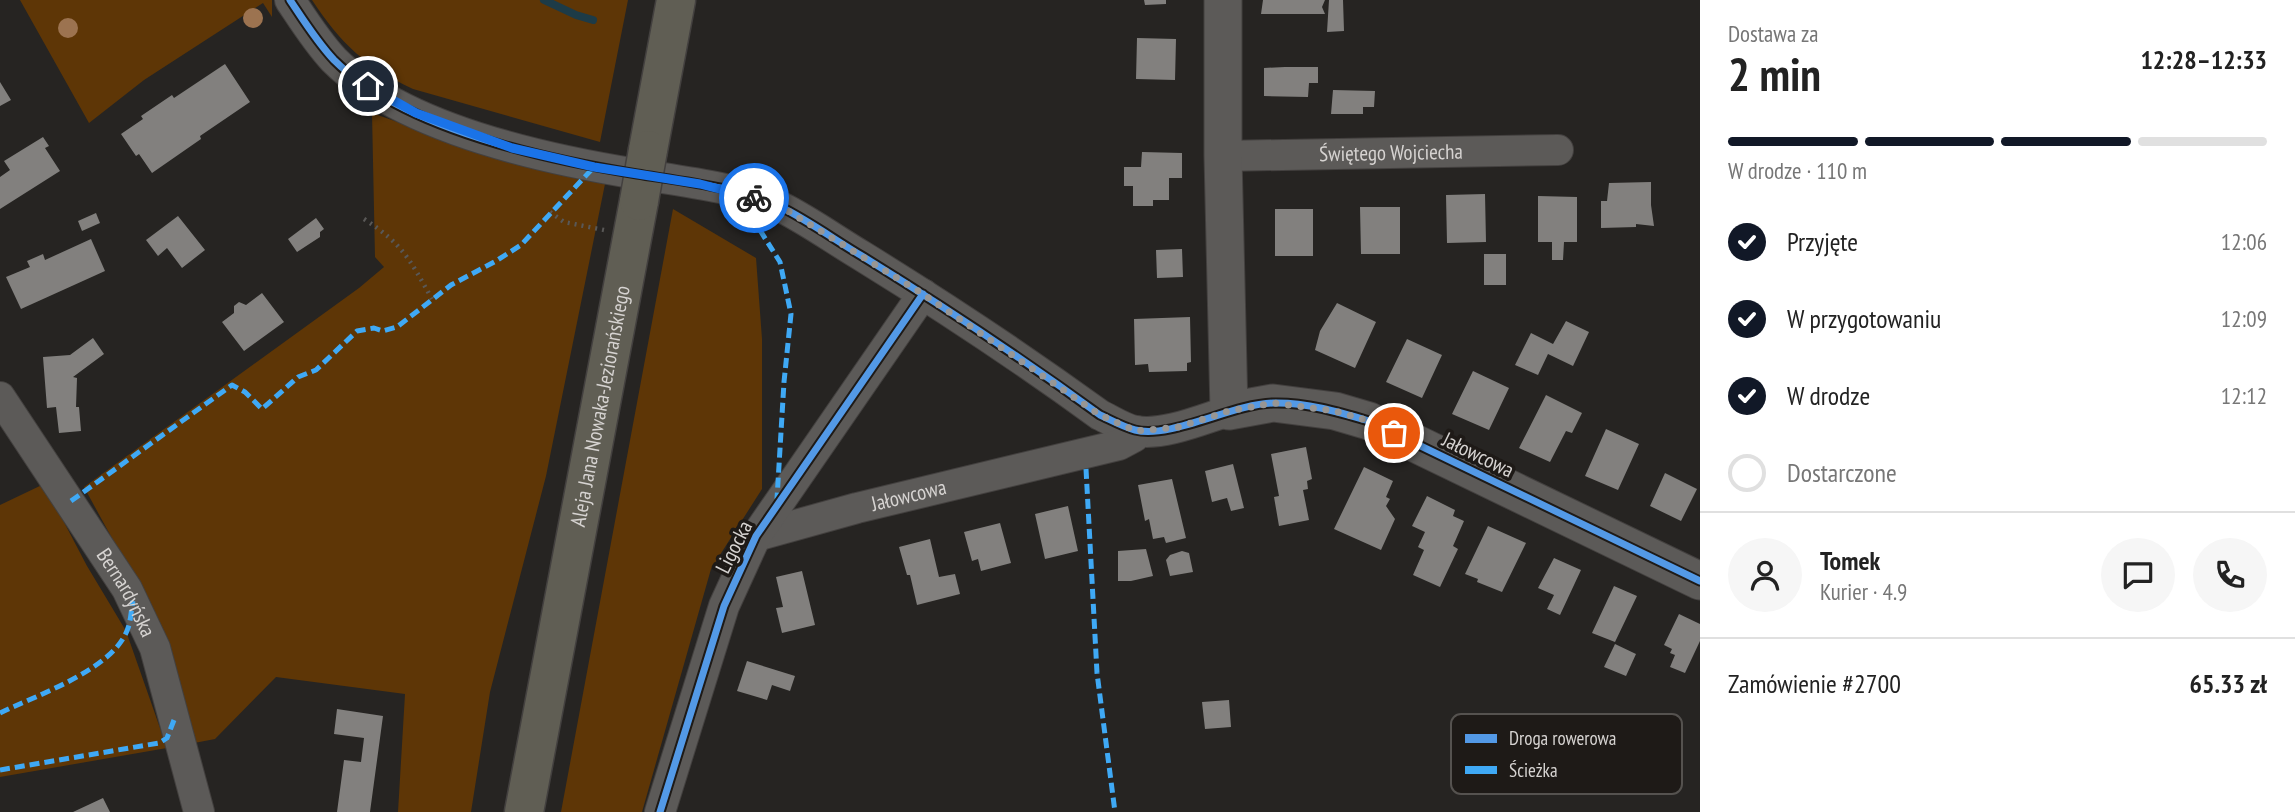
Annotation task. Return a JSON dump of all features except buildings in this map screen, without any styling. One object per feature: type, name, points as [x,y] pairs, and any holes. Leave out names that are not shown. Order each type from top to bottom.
[{"type":"main road","name":"Aleja Jana Nowaka-Jeziorańskiego","points":[[524,812],[676,0]]},
{"type":"street","points":[[290,0],[334,60],[368,86],[416,113],[512,148],[594,167],[700,184],[780,206],[923,294],[1100,415],[1136,431],[1179,427],[1229,411],[1223,156],[1223,0]]},
{"type":"street","name":"Świętego Wojciecha","points":[[1223,156],[1558,150]]},
{"type":"street","name":"Ligocka","points":[[660,812],[724,606],[756,536],[923,294]]},
{"type":"street","name":"Bernardyńska","points":[[0,397],[127,589],[155,648],[199,812]]},
{"type":"street","name":"Jałowcowa","points":[[1229,411],[1273,403],[1335,411],[1369,421],[1700,581]]},
{"type":"street","name":"Jałowcowa","points":[[756,536],[857,508],[1119,445],[1128,441],[1136,431]]},
{"type":"path","points":[[550,212],[564,222],[608,231]]},
{"type":"path","points":[[364,219],[387,234],[408,255],[432,299]]},
{"type":"shaded area","points":[[20,0],[272,0],[272,17],[263,3],[144,80],[89,123]]},
{"type":"shaded area","points":[[312,0],[628,0],[600,142],[413,89],[381,72],[355,52],[333,29]]},
{"type":"shaded area","points":[[372,113],[488,154],[606,179],[546,476],[490,692],[471,812],[398,812],[405,694],[276,677],[215,739],[189,744],[166,637],[84,487],[359,288],[384,267],[375,257]]},
{"type":"shaded area","points":[[673,209],[756,258],[762,339],[762,489],[711,569],[642,812],[561,812]]},
{"type":"shaded area","points":[[44,484],[87,566],[126,631],[167,748],[0,777],[0,505]]},
{"type":"waterway","points":[[544,0],[593,20]]},
{"type":"marked path","points":[[71,501],[232,385],[245,392],[262,409],[298,377],[316,370],[357,331],[374,328],[383,331],[397,327],[451,285],[521,245],[594,167]]},
{"type":"marked path","points":[[736,192],[780,262],[791,314],[777,499]]},
{"type":"marked path","points":[[1086,469],[1097,673],[1115,812]]},
{"type":"marked path","points":[[0,713],[73,679],[108,656],[120,643],[128,628],[133,601]]},
{"type":"marked path","points":[[0,770],[159,743],[167,738],[174,720]]},
{"type":"cycle path","points":[[290,0],[334,60],[363,84],[397,104],[435,122],[518,149],[600,168],[730,190],[781,207],[953,314],[1100,415],[1126,427],[1135,430],[1166,430],[1239,409],[1273,403],[1310,406],[1346,414],[1369,421],[1700,581]]},
{"type":"cycle path","points":[[660,812],[724,606],[756,536],[923,294]]},
{"type":"way so far","points":[[754,198],[780,206],[923,294],[1100,415],[1136,431],[1179,427],[1229,411],[1273,403],[1335,411],[1369,421],[1394,433]]},
{"type":"route","points":[[368,86],[416,113],[512,148],[594,167],[700,184],[754,198]]}]
